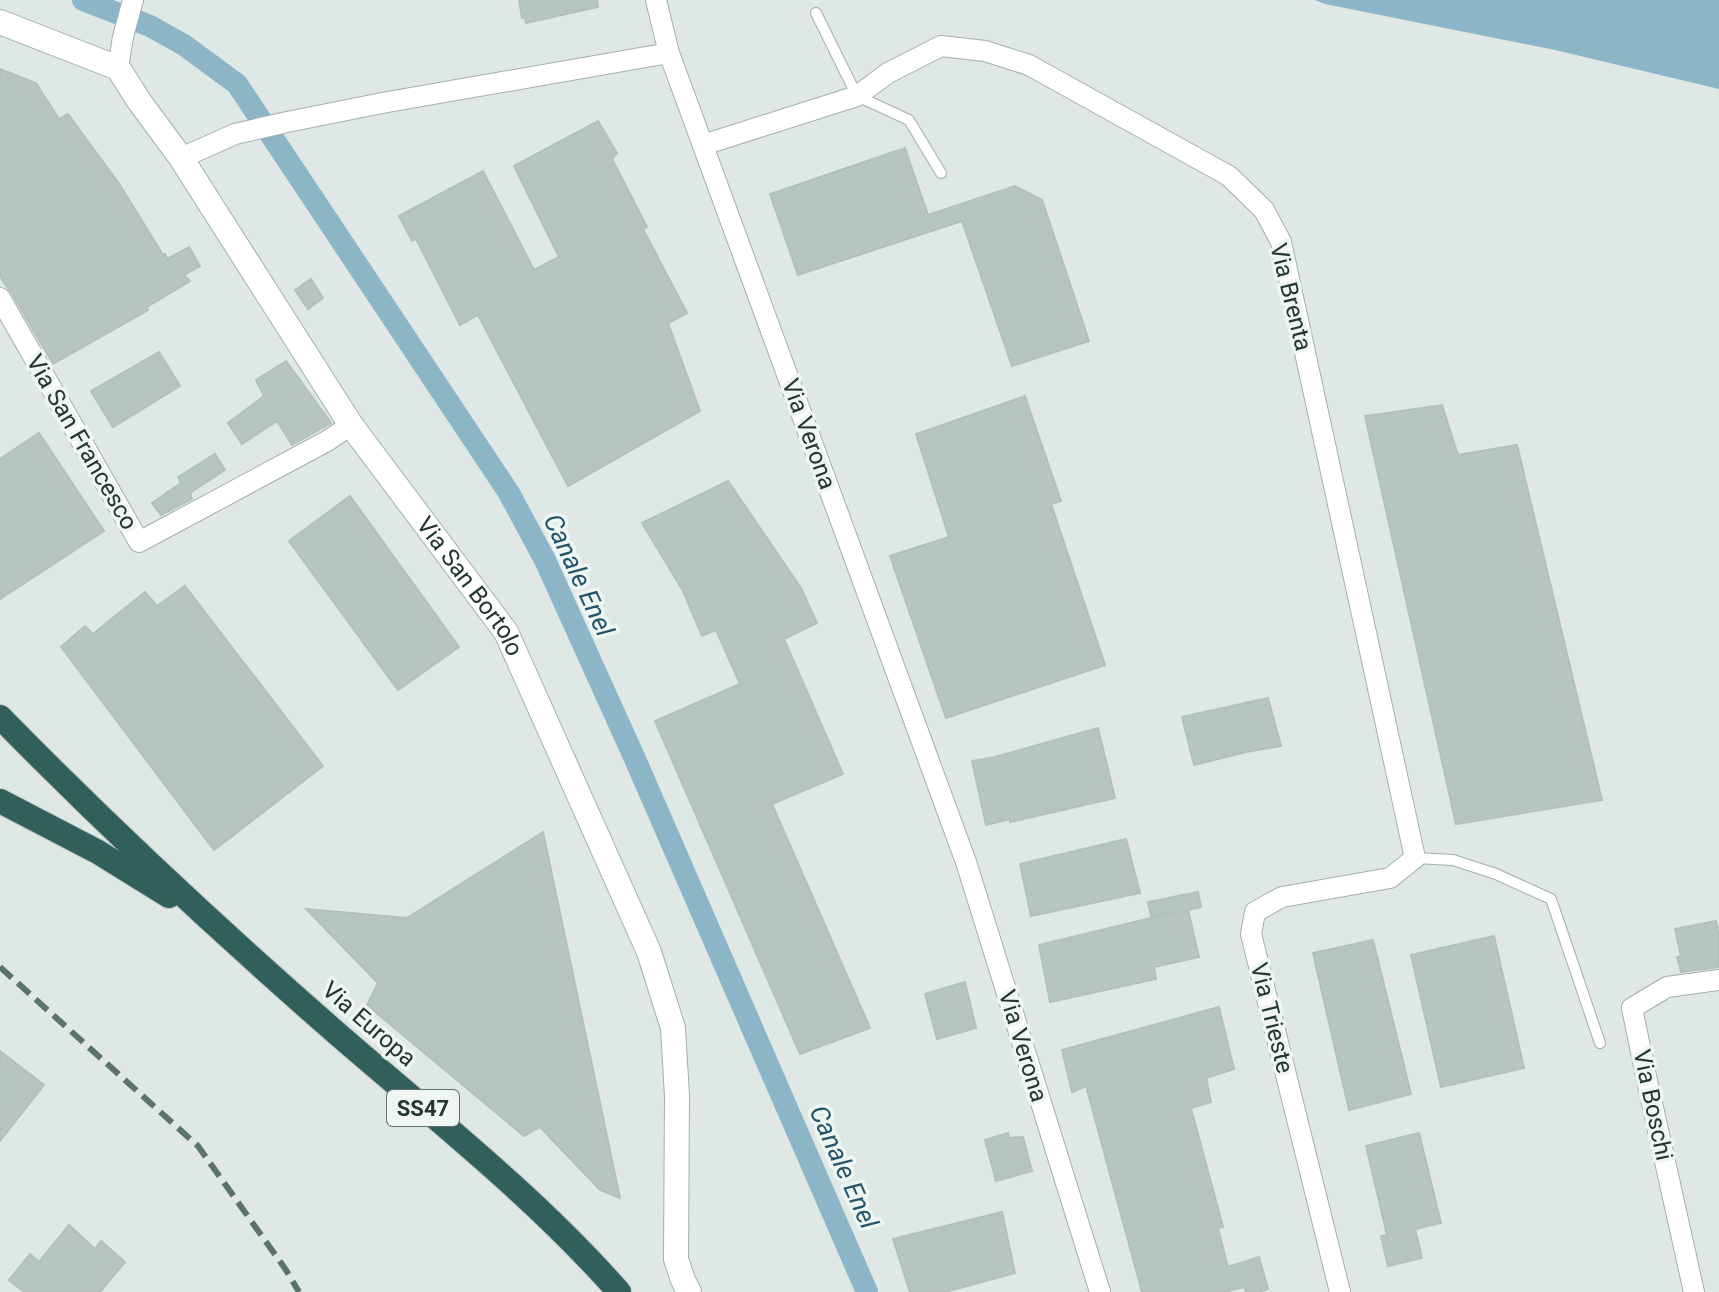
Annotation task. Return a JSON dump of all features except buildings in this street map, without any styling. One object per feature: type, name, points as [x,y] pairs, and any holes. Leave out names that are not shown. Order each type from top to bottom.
[{"type":"highway","name":"SS47","points":[[0,717],[75,794],[222,929]]},
{"type":"highway","name":"SS47","points":[[0,738],[75,794]]},
{"type":"highway","points":[[0,801],[98,852],[222,929]]},
{"type":"highway","name":"Via Europa","points":[[222,929],[517,1190],[619,1292]]},
{"type":"street","points":[[0,22],[118,68],[133,0]]},
{"type":"street","name":"Via Verona","points":[[656,0],[669,53],[966,862],[1100,1292]]},
{"type":"street","name":"Via Brenta","points":[[703,145],[857,96],[888,73],[941,46],[985,51],[1029,65],[1229,176],[1264,210],[1281,242],[1415,858]]},
{"type":"street","points":[[181,158],[235,134],[287,122],[669,53]]},
{"type":"street","name":"Via San Bortolo","points":[[118,68],[181,158],[351,425],[506,632],[649,952],[673,1028],[677,1096],[676,1259],[689,1292]]},
{"type":"street","name":"Via San Francesco","points":[[0,298],[139,542],[327,441],[351,425]]},
{"type":"street","name":"Via Trieste","points":[[1340,1292],[1251,934],[1255,912],[1282,897],[1390,878],[1415,858]]},
{"type":"street","name":"Via Boschi","points":[[1694,1292],[1632,1008],[1667,987],[1719,980]]},
{"type":"lane","points":[[816,13],[857,96],[909,120],[941,173]]},
{"type":"lane","points":[[1415,858],[1453,860],[1496,874],[1551,899],[1600,1043]]},
{"type":"water","points":[[1315,0],[1719,0],[1719,89],[1555,50]]},
{"type":"waterway","name":"Canale Enel","points":[[83,0],[150,26],[184,45],[237,84],[509,493],[545,560],[635,759],[867,1292]]},
{"type":"railway","points":[[0,967],[198,1146],[299,1292]]}]
